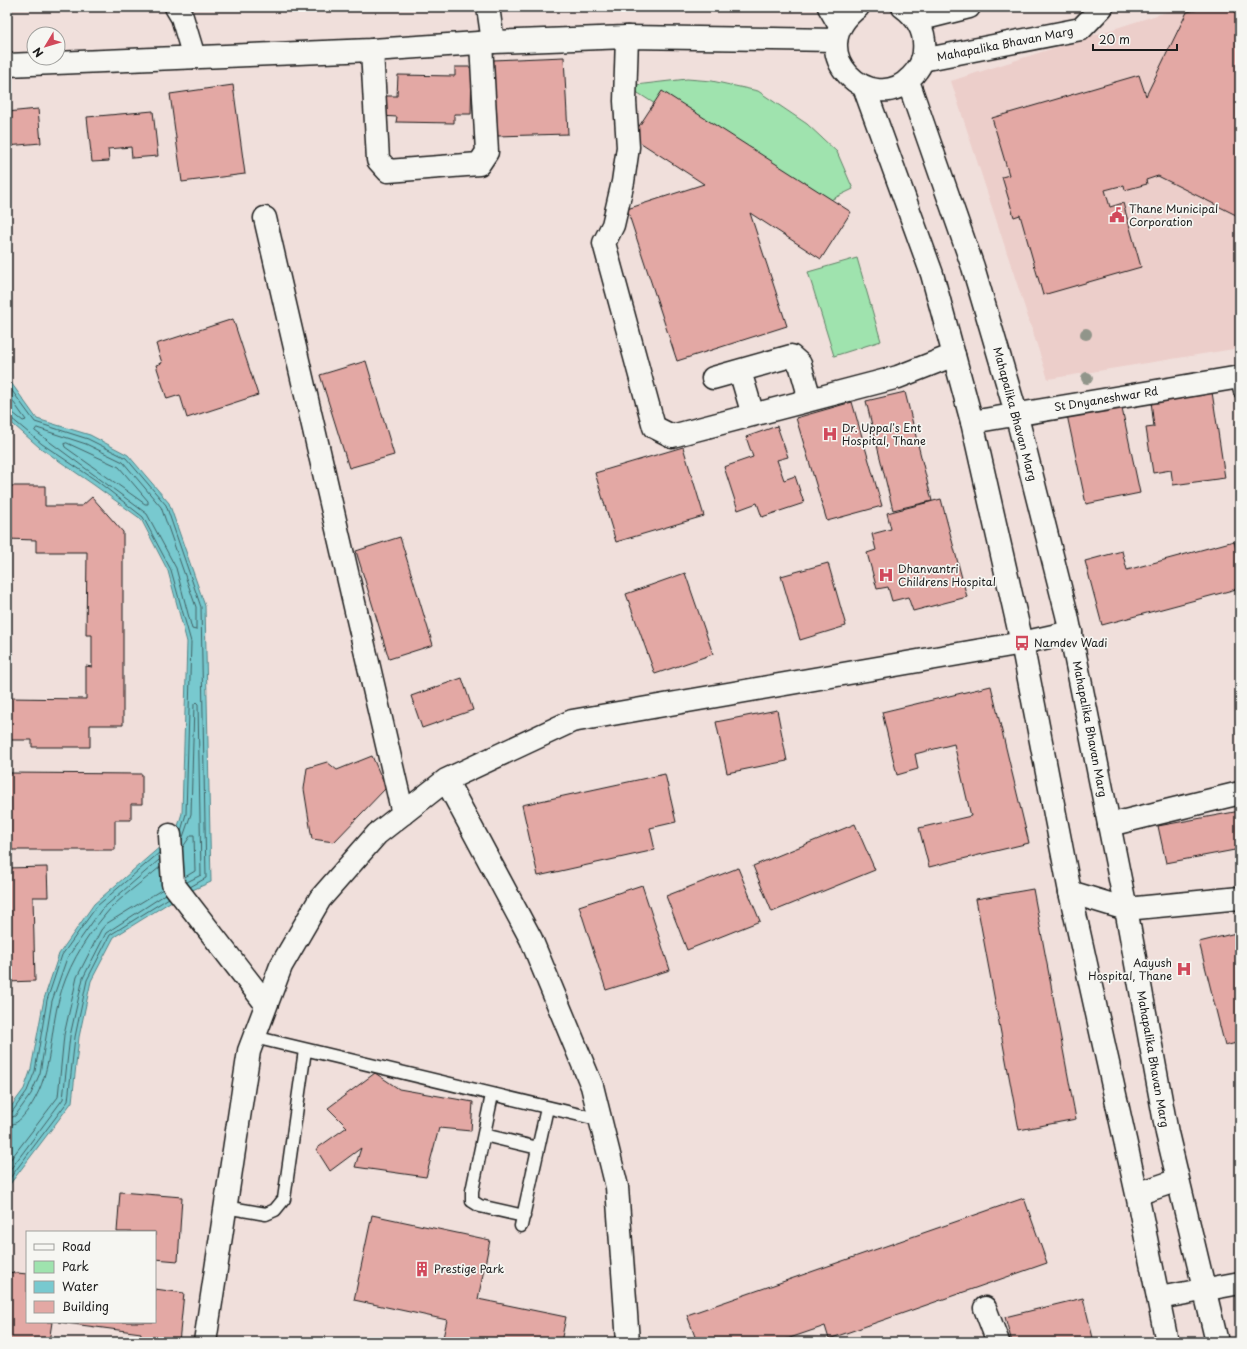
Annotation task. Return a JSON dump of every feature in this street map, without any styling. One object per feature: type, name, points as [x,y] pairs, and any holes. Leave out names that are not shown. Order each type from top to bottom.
[{"type":"street","points":[[176,7],[182,17],[194,57]]},
{"type":"street","points":[[372,50],[378,160],[388,171],[479,164],[487,152],[488,7]]},
{"type":"street","points":[[829,7],[838,33],[837,54],[841,67],[851,79],[864,87],[879,90],[894,88],[908,81],[918,70],[922,60],[925,40],[921,26],[910,14]]},
{"type":"street","points":[[838,33],[848,15],[858,7]]},
{"type":"street","points":[[910,14],[969,7]]},
{"type":"street","name":"Mahapalika Bhavan Marg","points":[[922,60],[1080,30],[1102,7]]},
{"type":"street","points":[[7,65],[372,50],[487,42],[838,33]]},
{"type":"street","points":[[627,38],[625,101],[628,147],[623,182],[613,225],[604,243],[654,427],[672,436],[898,377],[954,355]]},
{"type":"street","name":"Mahapalika Bhavan Marg","points":[[908,81],[972,267],[1016,413],[1071,632],[1110,825],[1167,1133],[1217,1342]]},
{"type":"street","points":[[864,87],[932,274],[972,422],[1022,643],[1070,892],[1137,1194],[1167,1342]]},
{"type":"street","points":[[265,218],[403,814]]},
{"type":"street","points":[[713,378],[791,356],[800,364],[810,399]]},
{"type":"street","points":[[740,371],[753,415]]},
{"type":"street","name":"St Dnyaneshwar Rd","points":[[972,422],[1016,413],[1239,382]]},
{"type":"street","points":[[205,1342],[249,1051],[281,966],[320,899],[377,834],[446,780],[572,721],[1022,643],[1071,632]]},
{"type":"street","points":[[446,780],[531,940],[592,1086],[617,1187],[628,1342]]},
{"type":"street","points":[[1110,825],[1240,793]]},
{"type":"street","points":[[170,835],[172,884],[266,1004]]},
{"type":"street","points":[[1070,892],[1126,909],[1240,898]]},
{"type":"street","points":[[1137,1194],[1178,1180]]},
{"type":"street","points":[[1159,1298],[1240,1282]]},
{"type":"street","points":[[985,1308],[998,1342]]},
{"type":"lane","points":[[254,1038],[601,1120]]},
{"type":"lane","points":[[225,1207],[266,1214],[275,1210],[284,1198],[305,1050]]},
{"type":"lane","points":[[492,1095],[472,1191],[472,1201],[480,1206],[523,1221],[547,1108]]},
{"type":"lane","points":[[484,1135],[538,1148]]},
{"type":"shaded area","name":"Thane Municipal Corporation","points":[[1182,7],[1240,7],[1240,348],[1048,379],[951,81]]},
{"type":"green space","points":[[687,79],[712,81],[758,91],[807,124],[837,152],[853,189],[816,207],[627,86]]},
{"type":"green space","points":[[857,258],[881,341],[834,356],[808,272]]},
{"type":"water","points":[[7,377],[37,419],[90,435],[128,455],[169,503],[205,606],[211,882],[183,894],[114,937],[91,981],[79,1037],[72,1102],[7,1188],[7,1112],[24,1089],[31,1069],[44,999],[59,954],[94,904],[176,833],[182,813],[187,642],[168,571],[141,519],[39,447],[7,419]]},
{"type":"building","points":[[1208,7],[1240,7],[1240,217],[1158,176],[1146,180],[1147,184],[1125,190],[1124,185],[1105,190],[1110,207],[1123,203],[1141,267],[1043,295],[1020,215],[1014,217],[1002,177],[1009,175],[992,118],[1139,75],[1146,96],[1187,12]]},
{"type":"building","points":[[564,57],[568,134],[497,136],[493,60]]},
{"type":"building","points":[[455,67],[472,67],[471,114],[454,114],[454,123],[396,122],[397,117],[381,116],[381,96],[397,96],[398,75],[455,76]]},
{"type":"building","points":[[233,85],[245,174],[182,182],[170,94]]},
{"type":"building","points":[[662,91],[851,212],[821,259],[750,213],[787,326],[677,361],[627,209],[704,184],[632,137]]},
{"type":"building","points":[[38,109],[41,143],[7,146],[7,112]]},
{"type":"building","points":[[153,111],[158,156],[132,158],[131,147],[108,149],[109,161],[92,162],[87,117]]},
{"type":"building","points":[[233,319],[258,395],[187,418],[180,395],[167,399],[156,365],[162,363],[156,344]]},
{"type":"building","points":[[366,361],[394,455],[349,468],[320,375]]},
{"type":"building","points":[[905,392],[932,501],[893,510],[866,401]]},
{"type":"building","points":[[1212,392],[1225,478],[1173,485],[1171,470],[1153,473],[1146,428],[1154,427],[1151,401]]},
{"type":"building","points":[[852,402],[882,506],[827,521],[796,418]]},
{"type":"building","points":[[1121,404],[1140,493],[1086,504],[1067,415]]},
{"type":"building","points":[[777,426],[788,457],[777,460],[784,480],[795,476],[804,503],[762,517],[757,503],[738,510],[724,467],[753,457],[746,437]]},
{"type":"building","points":[[683,447],[704,516],[616,542],[595,473]]},
{"type":"building","points":[[7,486],[45,486],[45,506],[82,506],[92,497],[123,532],[123,725],[90,725],[90,747],[32,747],[32,740],[7,740],[7,698],[86,699],[86,666],[92,667],[92,635],[86,635],[87,552],[36,552],[36,540],[7,539]]},
{"type":"building","points":[[941,499],[967,597],[913,611],[908,597],[892,601],[888,587],[877,589],[867,553],[876,550],[872,534],[891,529],[887,513]]},
{"type":"building","points":[[400,537],[433,645],[389,659],[356,551]]},
{"type":"building","points":[[1234,541],[1240,565],[1240,588],[1102,625],[1085,561],[1122,551],[1127,570]]},
{"type":"building","points":[[828,563],[846,626],[800,640],[781,576]]},
{"type":"building","points":[[685,573],[713,654],[655,674],[626,594]]},
{"type":"building","points":[[462,678],[473,710],[422,728],[411,696]]},
{"type":"building","points":[[991,686],[1029,843],[929,867],[919,828],[971,816],[954,744],[915,754],[918,769],[897,775],[882,712]]},
{"type":"building","points":[[777,710],[787,761],[727,773],[716,722]]},
{"type":"building","points":[[372,756],[386,788],[334,842],[312,839],[304,789],[307,768],[327,762],[337,770]]},
{"type":"building","points":[[7,773],[142,774],[142,804],[131,804],[131,820],[115,820],[115,850],[7,850]]},
{"type":"building","points":[[665,774],[676,822],[650,828],[655,850],[538,876],[522,805]]},
{"type":"building","points":[[1240,811],[1240,849],[1166,863],[1158,826]]},
{"type":"building","points":[[855,824],[875,870],[772,912],[753,866]]},
{"type":"building","points":[[47,867],[48,897],[33,897],[35,981],[7,982],[7,868]]},
{"type":"building","points":[[738,868],[760,921],[687,950],[666,896]]},
{"type":"building","points":[[642,885],[670,970],[606,990],[579,906]]},
{"type":"building","points":[[1033,889],[1076,1119],[1019,1130],[976,899]]},
{"type":"building","points":[[1240,932],[1240,1042],[1225,1046],[1199,942]]},
{"type":"building","points":[[375,1073],[399,1089],[473,1102],[471,1131],[439,1128],[426,1177],[355,1167],[361,1148],[330,1171],[316,1149],[347,1127],[328,1108]]},
{"type":"building","points":[[120,1192],[182,1197],[178,1261],[156,1259],[156,1231],[117,1231]]},
{"type":"building","points":[[1024,1198],[1047,1263],[829,1339],[825,1326],[784,1340],[784,1342],[697,1342],[687,1315]]},
{"type":"building","name":"Prestige Park","points":[[372,1215],[490,1240],[478,1299],[566,1317],[561,1342],[442,1342],[447,1320],[354,1300]]},
{"type":"building","points":[[7,1272],[26,1274],[26,1323],[52,1323],[49,1342],[7,1342]]},
{"type":"building","points":[[156,1289],[184,1293],[179,1342],[140,1342],[141,1333],[66,1323],[156,1323]]},
{"type":"building","points":[[1083,1298],[1094,1342],[1012,1342],[1005,1317]]},
{"type":"place","name":"Thane Municipal Corporation","points":[[1117,215]]},
{"type":"place","name":"Dr. Uppal's Ent Hospital, Thane","points":[[830,434]]},
{"type":"place","name":"Dhanvantri Childrens Hospital","points":[[886,575]]},
{"type":"place","name":"Namdev Wadi","points":[[1022,643]]},
{"type":"place","name":"Aayush Hospital, Thane","points":[[1184,969]]},
{"type":"place","name":"Prestige Park","points":[[422,1269]]}]
